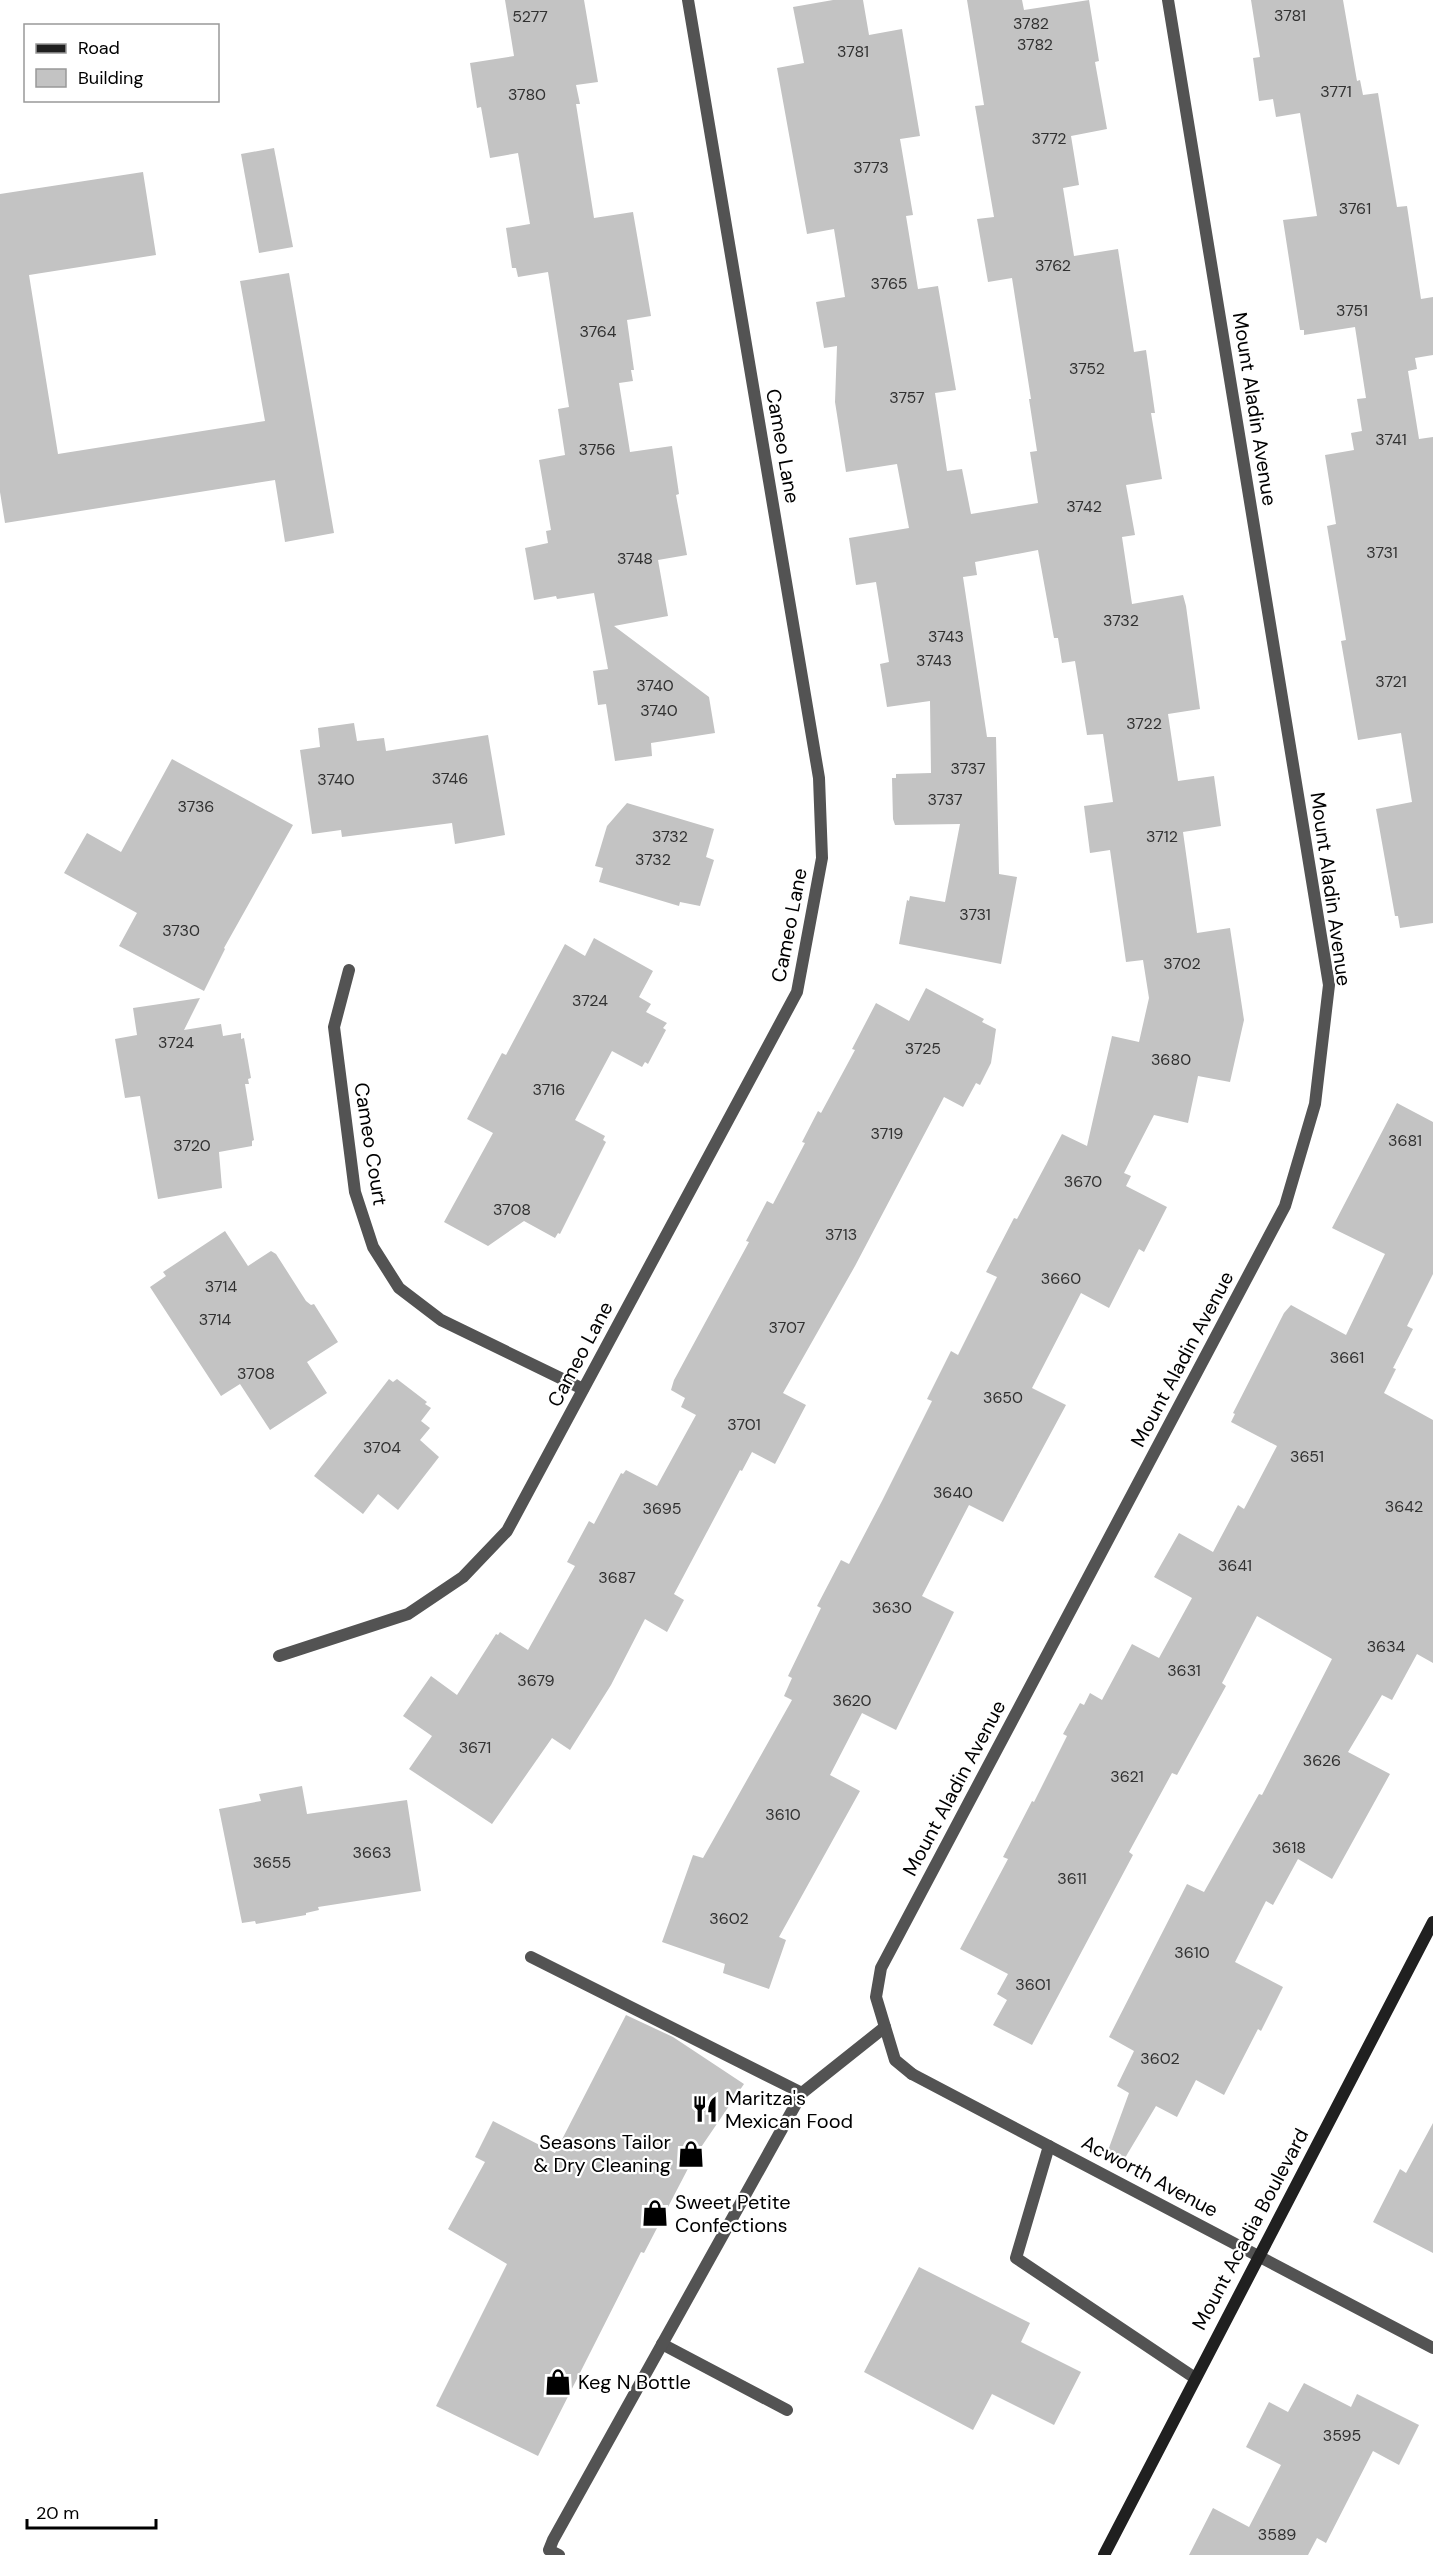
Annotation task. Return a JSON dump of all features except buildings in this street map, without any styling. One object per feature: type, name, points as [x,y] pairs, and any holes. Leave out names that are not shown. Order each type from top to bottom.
[{"type":"main road","name":"Mount Acadia Boulevard","points":[[1104,2555],[1433,1922]]},
{"type":"street","name":"Cameo Lane","points":[[279,1656],[408,1614],[463,1577],[507,1531],[797,992],[822,858],[819,778],[688,0]]},
{"type":"street","name":"Mount Aladin Avenue","points":[[912,2074],[895,2060],[876,1997],[881,1968],[1285,1206],[1315,1104],[1329,986],[1168,0]]},
{"type":"street","name":"Cameo Court","points":[[349,970],[334,1027],[355,1192],[373,1247],[399,1288],[441,1320],[583,1389]]},
{"type":"street","points":[[531,1957],[802,2093]]},
{"type":"street","points":[[559,2555],[549,2550],[553,2540],[802,2093],[885,2027]]},
{"type":"street","name":"Acworth Avenue","points":[[912,2074],[1433,2348]]},
{"type":"street","points":[[1049,2146],[1016,2258],[1195,2378]]},
{"type":"street","points":[[662,2344],[787,2410]]},
{"type":"place","name":"Maritza's Mexican Food","points":[[705,2109]]},
{"type":"place","name":"Seasons Tailor & Dry Cleaning","points":[[691,2154]]},
{"type":"place","name":"Sweet Petite Confections","points":[[655,2213]]},
{"type":"place","name":"Keg N Bottle","points":[[558,2382]]}]
